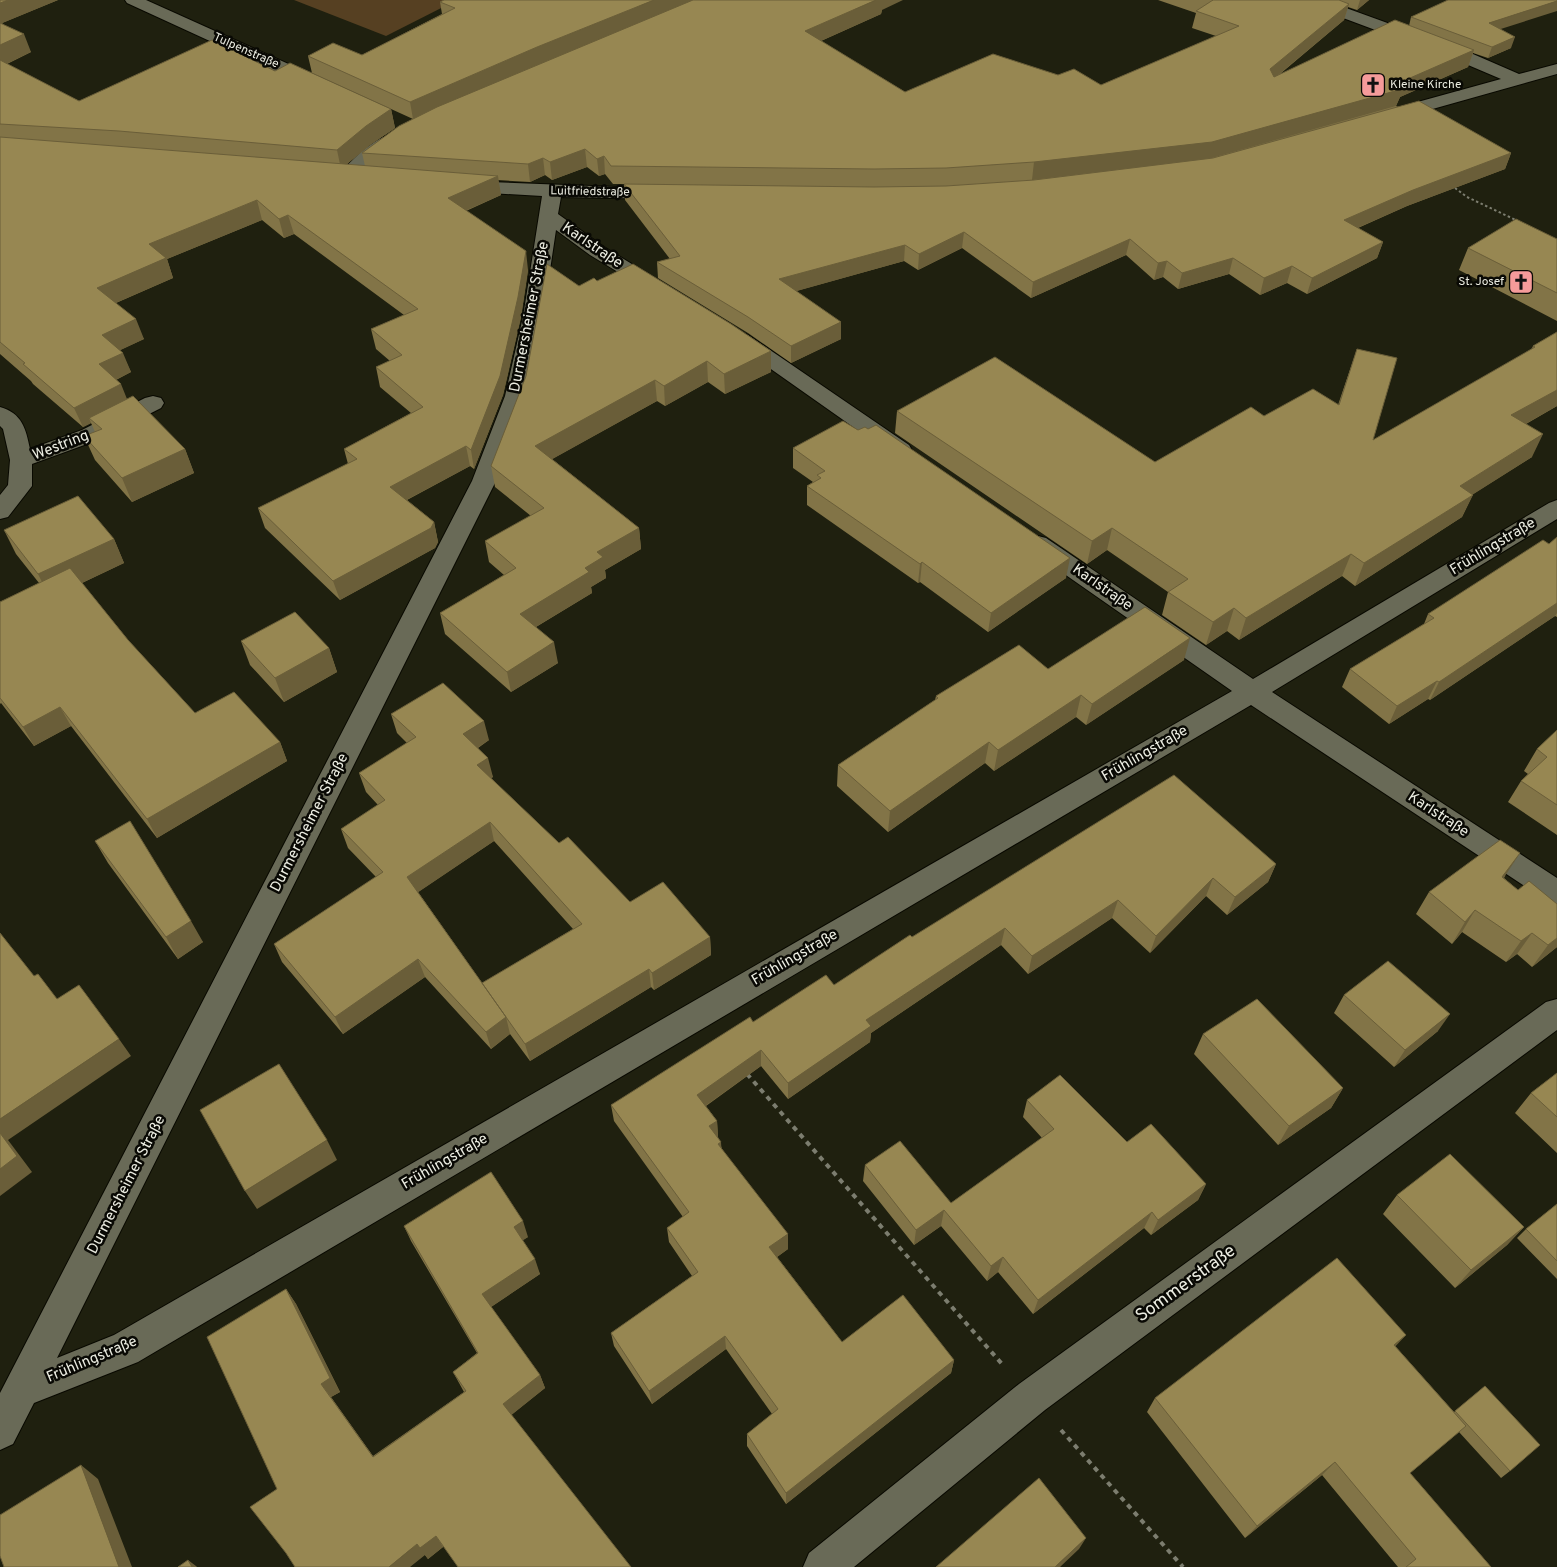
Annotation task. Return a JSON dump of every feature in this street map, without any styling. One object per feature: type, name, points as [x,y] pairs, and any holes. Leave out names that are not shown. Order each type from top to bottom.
[{"type":"street","name":"Tulpenstraße","points":[[133,0],[331,90]]},
{"type":"street","points":[[1309,0],[1467,58],[1518,80]]},
{"type":"street","points":[[1379,118],[1557,69]]},
{"type":"street","points":[[374,179],[338,176],[371,153],[413,128]]},
{"type":"street","name":"Luitfriedstraße","points":[[447,186],[550,204],[684,193]]},
{"type":"street","name":"Karlstraße","points":[[550,204],[597,251],[672,297]]},
{"type":"street","name":"Durmersheimer Straße","points":[[0,1431],[484,481],[516,396],[534,317],[550,204]]},
{"type":"street","points":[[723,328],[919,462]]},
{"type":"street","name":"Westring","points":[[21,460],[90,435],[153,403]]},
{"type":"street","name":"Westring","points":[[0,414],[14,426],[21,460],[20,486],[0,511]]},
{"type":"street","name":"Frühlingstraße","points":[[23,1389],[125,1349],[1252,692],[1557,508]]},
{"type":"street","name":"Karlstraße","points":[[1017,529],[1252,692],[1557,893]]},
{"type":"street","name":"Sommerstraße","points":[[822,1567],[1032,1397],[1557,1012]]},
{"type":"path","points":[[1443,180],[1468,197],[1521,222]]},
{"type":"path","points":[[742,1067],[1183,1567]]},
{"type":"shaded area","points":[[294,0],[457,0],[386,36]]},
{"type":"building","points":[[444,0],[654,0],[537,47],[410,102],[308,56],[333,43],[362,55],[455,8],[440,2]]},
{"type":"building","points":[[693,0],[876,0],[805,31],[905,92],[993,54],[1058,75],[1074,69],[1101,85],[1239,26],[1196,11],[1213,0],[1339,0],[1349,4],[1270,69],[1274,77],[1395,20],[1474,50],[1394,85],[1402,89],[1212,142],[1034,162],[946,168],[874,169],[611,166],[604,156],[597,159],[585,149],[550,162],[543,158],[528,164],[362,153],[399,126],[437,107]]},
{"type":"building","points":[[1448,0],[1557,1],[1489,23],[1515,37],[1492,47],[1411,17]]},
{"type":"building","points":[[0,23],[24,34],[0,45]]},
{"type":"building","points":[[212,40],[275,71],[290,63],[391,109],[366,126],[337,150],[119,131],[0,124],[0,60],[79,101]]},
{"type":"building","points":[[1419,101],[1511,153],[1413,190],[1344,220],[1383,242],[1312,278],[1292,266],[1264,278],[1233,258],[1182,273],[1167,261],[1158,263],[1130,239],[1033,282],[964,232],[919,254],[905,245],[779,279],[841,322],[791,346],[748,317],[657,262],[680,256],[624,184],[874,187],[946,186],[1034,180],[1213,158]]},
{"type":"building","points":[[0,137],[498,176],[448,198],[526,251],[518,297],[500,376],[471,450],[466,446],[390,487],[434,522],[431,528],[333,581],[258,508],[357,459],[344,449],[423,407],[376,367],[402,355],[371,329],[418,309],[288,215],[279,219],[257,200],[149,244],[166,258],[97,288],[136,319],[102,335],[123,353],[99,364],[121,384],[74,408],[0,342]]},
{"type":"building","points":[[1516,219],[1557,239],[1557,293],[1468,248]]},
{"type":"building","points":[[547,264],[579,286],[594,278],[597,281],[633,264],[731,324],[771,351],[724,374],[707,361],[664,386],[655,380],[535,446],[639,528],[597,552],[603,557],[585,568],[589,572],[520,614],[554,642],[507,672],[440,613],[516,568],[485,541],[544,508],[491,466],[526,376]]},
{"type":"building","points":[[1557,332],[1557,390],[1511,415],[1543,434],[1460,486],[1473,495],[1364,563],[1351,554],[1246,618],[1234,608],[1213,622],[1168,592],[1188,579],[1112,528],[1092,541],[897,411],[995,357],[1155,462],[1251,407],[1264,416],[1313,389],[1339,405],[1357,349],[1397,358],[1373,440],[1535,347],[1533,346]]},
{"type":"building","points":[[133,396],[185,449],[122,478],[84,436],[102,429],[89,418]]},
{"type":"building","points":[[843,421],[858,430],[865,427],[868,429],[876,425],[1070,558],[991,613],[922,562],[920,564],[807,486],[821,478],[817,475],[825,471],[793,448]]},
{"type":"building","points":[[78,496],[114,539],[38,574],[4,530]]},
{"type":"building","points":[[1557,537],[1557,603],[1439,682],[1437,681],[1397,706],[1350,669],[1434,618],[1428,614],[1543,540],[1549,544]]},
{"type":"building","points":[[70,568],[128,640],[195,713],[234,692],[280,742],[147,819],[60,707],[23,727],[0,698],[0,602]]},
{"type":"building","points":[[1145,607],[1190,638],[1092,704],[1081,695],[998,750],[989,742],[890,811],[838,765],[938,698],[936,696],[1019,645],[1048,669]]},
{"type":"building","points":[[295,612],[329,648],[275,678],[241,641]]},
{"type":"building","points":[[443,683],[484,721],[463,734],[488,758],[477,765],[559,843],[568,837],[630,902],[663,882],[710,937],[652,973],[649,969],[525,1044],[506,1017],[486,1032],[418,959],[335,1017],[274,944],[383,872],[341,829],[385,800],[359,773],[416,737],[391,714]],"holes":[[[490,822],[582,924],[482,983],[407,877]]]},
{"type":"building","points":[[1557,730],[1557,805],[1521,781],[1547,757],[1537,749]]},
{"type":"building","points":[[1174,775],[1276,864],[1235,897],[1213,878],[1156,936],[1118,900],[1032,956],[1005,928],[866,1020],[871,1026],[788,1083],[761,1050],[697,1095],[717,1121],[709,1126],[721,1142],[718,1144],[788,1234],[769,1247],[842,1342],[903,1295],[954,1360],[786,1493],[747,1434],[778,1409],[725,1336],[649,1391],[611,1333],[698,1272],[667,1228],[689,1212],[611,1105],[750,1017],[753,1022],[826,975],[834,985],[910,935],[912,937]]},
{"type":"building","points":[[130,821],[191,921],[166,937],[95,841]]},
{"type":"building","points":[[1500,840],[1520,853],[1502,877],[1518,890],[1529,881],[1557,904],[1557,938],[1548,945],[1532,933],[1521,941],[1475,910],[1465,922],[1429,892]]},
{"type":"building","points":[[0,933],[34,976],[38,974],[57,999],[79,985],[119,1039],[0,1119]]},
{"type":"building","points":[[1388,961],[1450,1014],[1405,1050],[1344,995]]},
{"type":"building","points":[[1257,999],[1343,1088],[1289,1126],[1203,1034]]},
{"type":"building","points":[[279,1064],[327,1140],[245,1191],[200,1110]]},
{"type":"building","points":[[1557,1073],[1557,1117],[1531,1093]]},
{"type":"building","points":[[1060,1075],[1127,1142],[1151,1124],[1206,1184],[1158,1220],[1152,1212],[1038,1300],[1003,1257],[991,1266],[944,1210],[916,1230],[865,1165],[900,1141],[951,1203],[1054,1129],[1027,1100]]},
{"type":"building","points":[[0,1133],[17,1156],[0,1169]]},
{"type":"building","points":[[1450,1154],[1524,1227],[1471,1270],[1397,1195]]},
{"type":"building","points":[[491,1172],[523,1221],[514,1227],[535,1259],[482,1294],[540,1375],[503,1404],[631,1567],[458,1567],[436,1536],[420,1548],[417,1544],[389,1567],[295,1567],[250,1507],[277,1489],[207,1337],[286,1289],[330,1378],[321,1384],[373,1457],[466,1391],[453,1372],[478,1353],[404,1226]]},
{"type":"building","points":[[1557,1204],[1557,1261],[1526,1229]]},
{"type":"building","points":[[1337,1258],[1406,1335],[1394,1345],[1466,1426],[1410,1473],[1491,1567],[1406,1567],[1416,1559],[1335,1462],[1257,1526],[1155,1398]]},
{"type":"building","points":[[1485,1386],[1540,1445],[1510,1471],[1455,1411]]},
{"type":"building","points":[[81,1465],[119,1567],[4,1567],[0,1556],[0,1515]]},
{"type":"building","points":[[1039,1478],[1086,1538],[1055,1567],[936,1567]]},
{"type":"building","points":[[188,1560],[192,1567],[178,1567]]},
{"type":"place","name":"Kleine Kirche","points":[[1373,85]]},
{"type":"place","name":"St. Josef","points":[[1521,282]]}]
